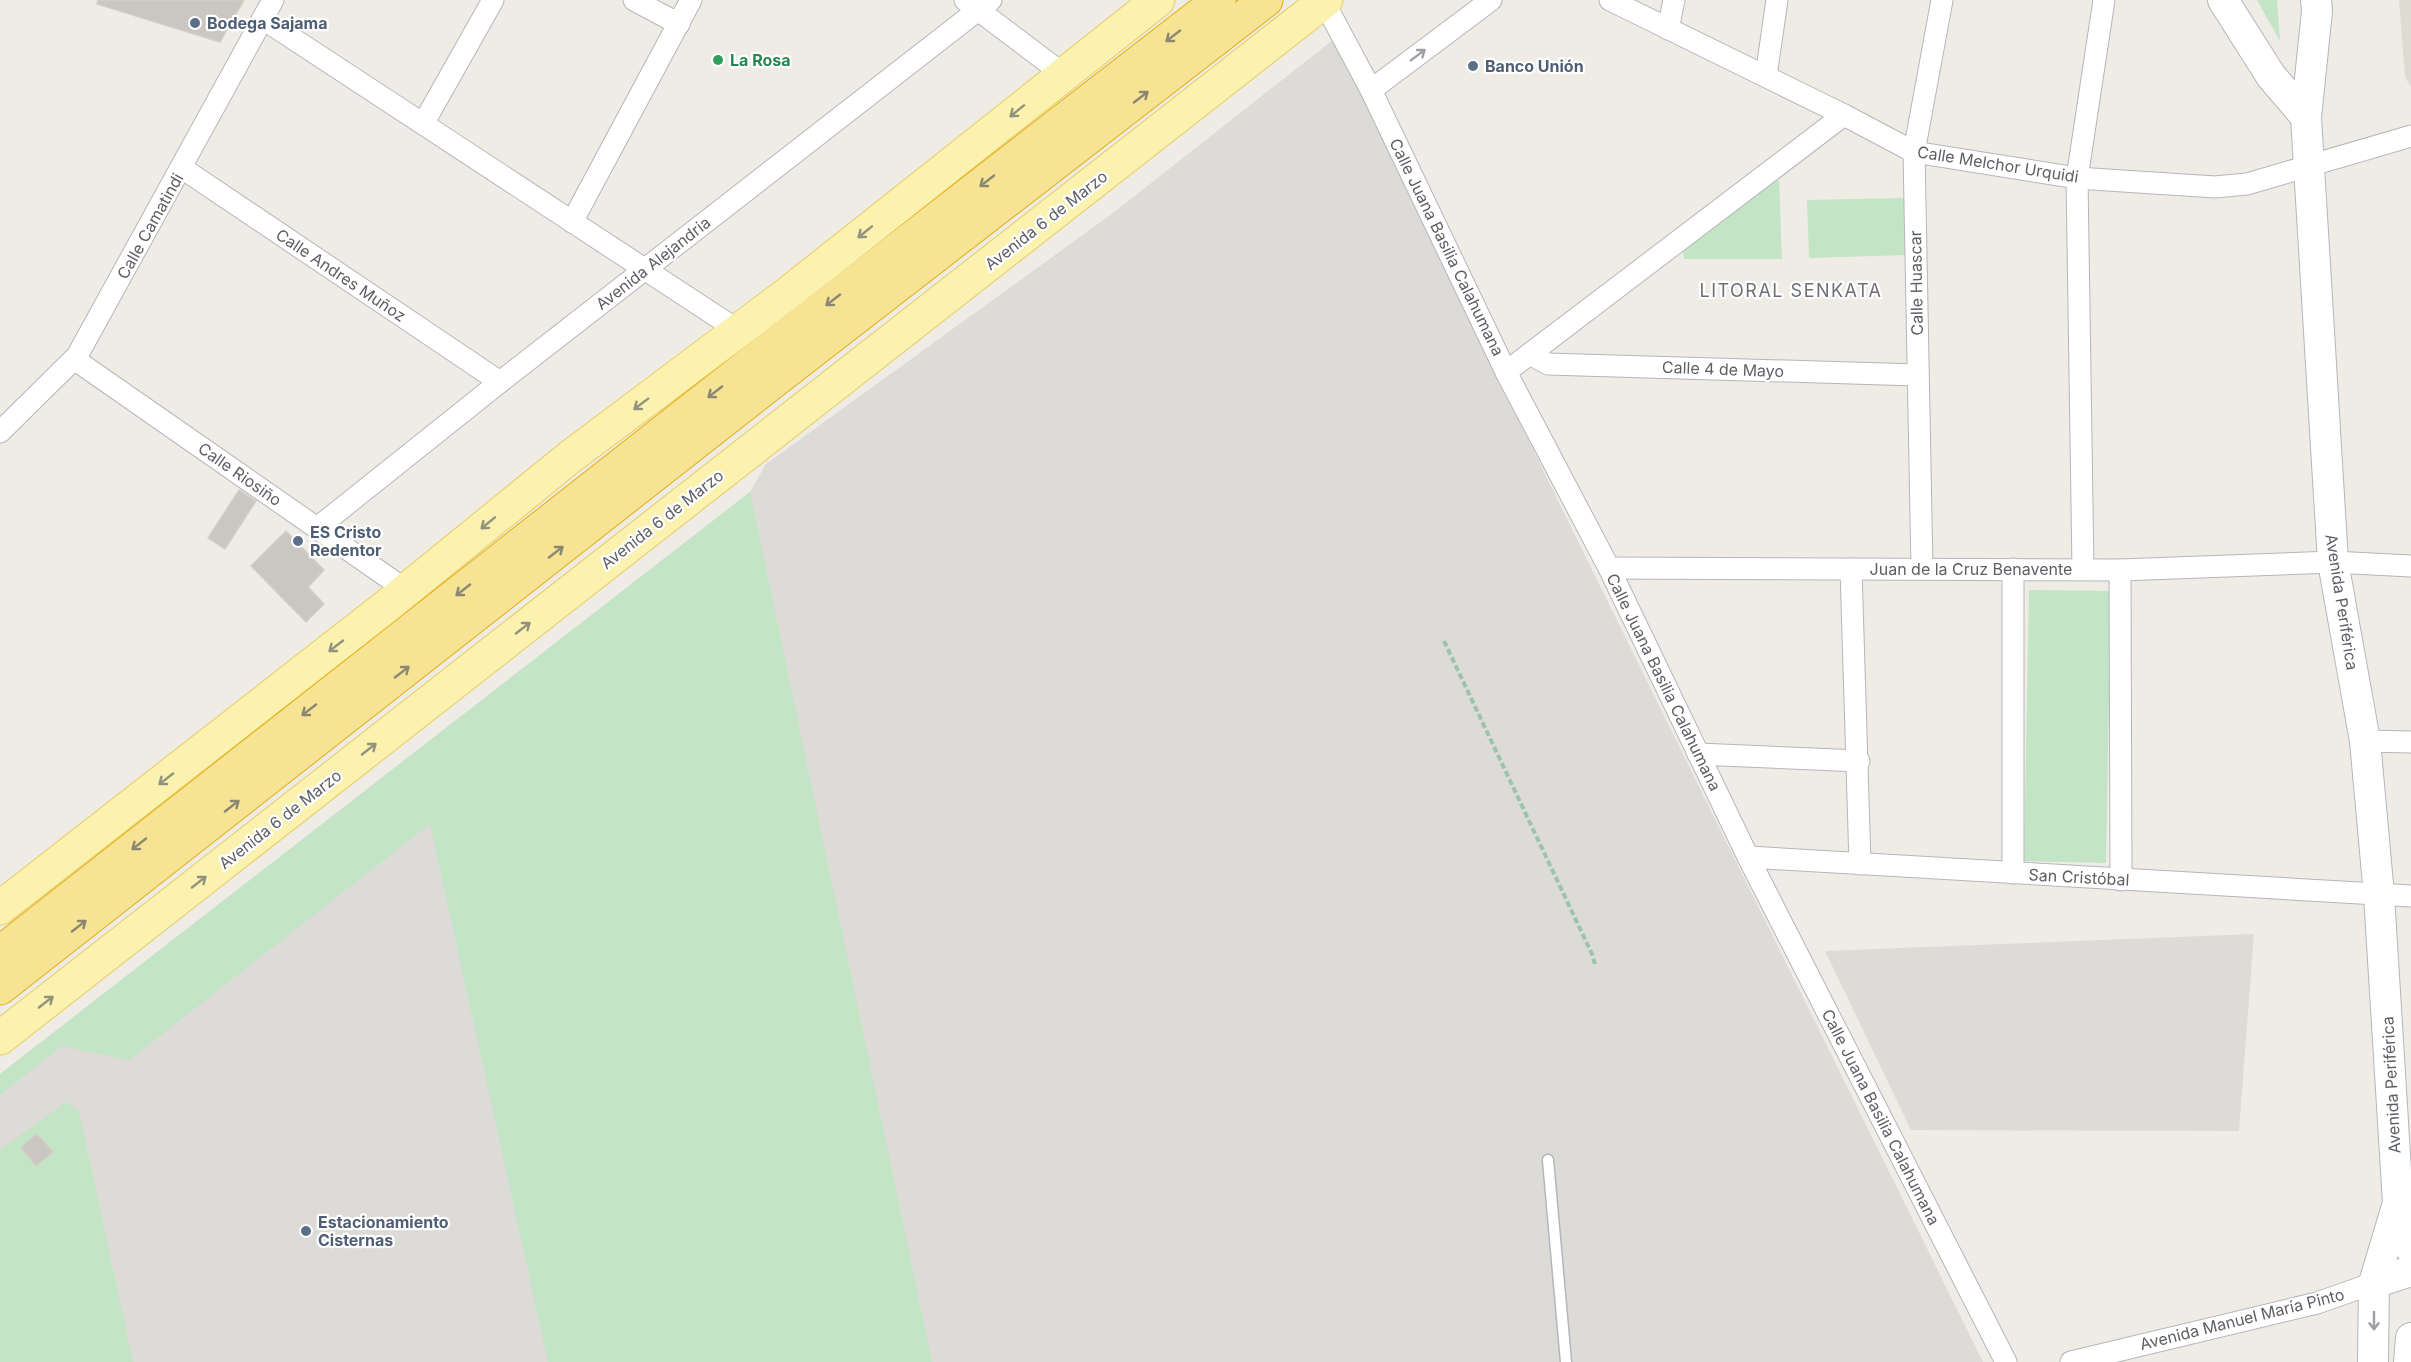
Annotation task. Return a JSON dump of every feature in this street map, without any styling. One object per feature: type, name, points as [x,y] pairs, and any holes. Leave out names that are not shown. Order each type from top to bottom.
[{"type":"highway","points":[[0,953],[1219,0]]},
{"type":"highway","points":[[0,988],[789,369],[1266,0]]},
{"type":"main road","points":[[0,908],[406,590],[570,457],[739,331],[1158,0]]},
{"type":"main road","name":"Avenida 6 de Marzo","points":[[0,1038],[1325,1]]},
{"type":"street","name":"Calle Camatindi","points":[[0,432],[74,359],[182,168],[273,0]]},
{"type":"street","points":[[423,124],[493,0]]},
{"type":"street","points":[[634,0],[679,24]]},
{"type":"street","points":[[572,222],[691,0]]},
{"type":"street","points":[[1371,90],[1491,0]]},
{"type":"street","name":"Calle Melchor Urquidi","points":[[1610,0],[1914,152],[2077,178],[2215,187],[2247,184],[2411,136]]},
{"type":"street","points":[[1668,29],[1674,0]]},
{"type":"street","points":[[1766,76],[1777,0]]},
{"type":"street","name":"Calle Huascar","points":[[1922,569],[1914,152],[1942,0]]},
{"type":"street","points":[[2083,569],[2077,178],[2104,0]]},
{"type":"street","points":[[2223,0],[2271,76],[2306,117]]},
{"type":"street","name":"Avenida Periférica","points":[[2316,0],[2317,11],[2306,117],[2333,562],[2365,741],[2379,895],[2398,1203],[2411,1249]]},
{"type":"street","name":"Calle Juana Basilia Calahumana","points":[[1325,1],[1371,90],[1506,372],[1609,568],[1748,857],[2006,1362]]},
{"type":"street","points":[[978,3],[1063,74]]},
{"type":"street","name":"Avenida Alejandria","points":[[317,528],[978,3]]},
{"type":"street","points":[[262,19],[739,331]]},
{"type":"street","points":[[1506,372],[1844,115]]},
{"type":"street","name":"Calle Andres Muñoz","points":[[182,168],[500,382]]},
{"type":"street","name":"Calle 4 de Mayo","points":[[1530,354],[1548,364],[1917,375]]},
{"type":"street","name":"Calle Riosiño","points":[[74,359],[406,590]]},
{"type":"street","name":"Juan de la Cruz Benavente","points":[[1609,568],[2120,570],[2333,562],[2411,566]]},
{"type":"street","points":[[1851,569],[1860,864]]},
{"type":"street","points":[[2013,569],[2013,873]]},
{"type":"street","points":[[2120,570],[2121,880]]},
{"type":"street","points":[[2365,741],[2411,742]]},
{"type":"street","points":[[1698,754],[1858,761]]},
{"type":"street","name":"San Cristóbal","points":[[1748,857],[2411,896]]},
{"type":"street","name":"Avenida Periférica","points":[[2373,1362],[2374,1283],[2398,1203]]},
{"type":"street","name":"Avenida Manuel María Pinto","points":[[2071,1362],[2317,1303],[2411,1270]]},
{"type":"street","points":[[2409,1362],[2411,1338]]},
{"type":"lane","points":[[1548,1160],[1566,1362]]},
{"type":"path","points":[[1444,641],[1595,964]]},
{"type":"shaded area","points":[[2399,0],[2411,0],[2411,87],[2405,77]]},
{"type":"shaded area","points":[[1334,39],[1563,511],[1983,1362],[0,1362],[0,1074],[750,492],[766,464],[1113,213]]},
{"type":"shaded area","points":[[2254,934],[2239,1131],[1911,1130],[1825,951]]},
{"type":"green space","points":[[2257,0],[2277,0],[2280,41]]},
{"type":"green space","points":[[1768,174],[1779,181],[1782,259],[1684,259],[1681,240]]},
{"type":"green space","points":[[1904,198],[1905,255],[1809,258],[1807,200]]},
{"type":"green space","points":[[750,492],[932,1362],[548,1362],[430,824],[129,1060],[62,1046],[0,1095],[0,1074]]},
{"type":"green space","points":[[2029,590],[2111,591],[2106,863],[2024,861]]},
{"type":"green space","points":[[66,1102],[79,1111],[133,1362],[0,1362],[0,1150]]},
{"type":"building","name":"Bodega Sajama","points":[[98,0],[244,0],[220,42],[97,4]]},
{"type":"building","points":[[239,490],[256,501],[225,549],[208,538]]},
{"type":"building","points":[[286,531],[324,570],[308,587],[324,604],[306,622],[251,566]]},
{"type":"building","points":[[37,1134],[53,1152],[36,1166],[21,1147]]},
{"type":"place","name":"Bodega Sajama","points":[[195,23]]},
{"type":"place","name":"La Rosa","points":[[718,60]]},
{"type":"place","name":"Banco Unión","points":[[1473,66]]},
{"type":"place","name":"ES Cristo Redentor","points":[[298,541]]},
{"type":"place","name":"Estacionamiento Cisternas","points":[[306,1231]]},
{"type":"district","name":"LITORAL SENKATA","points":[[1791,290]]}]
